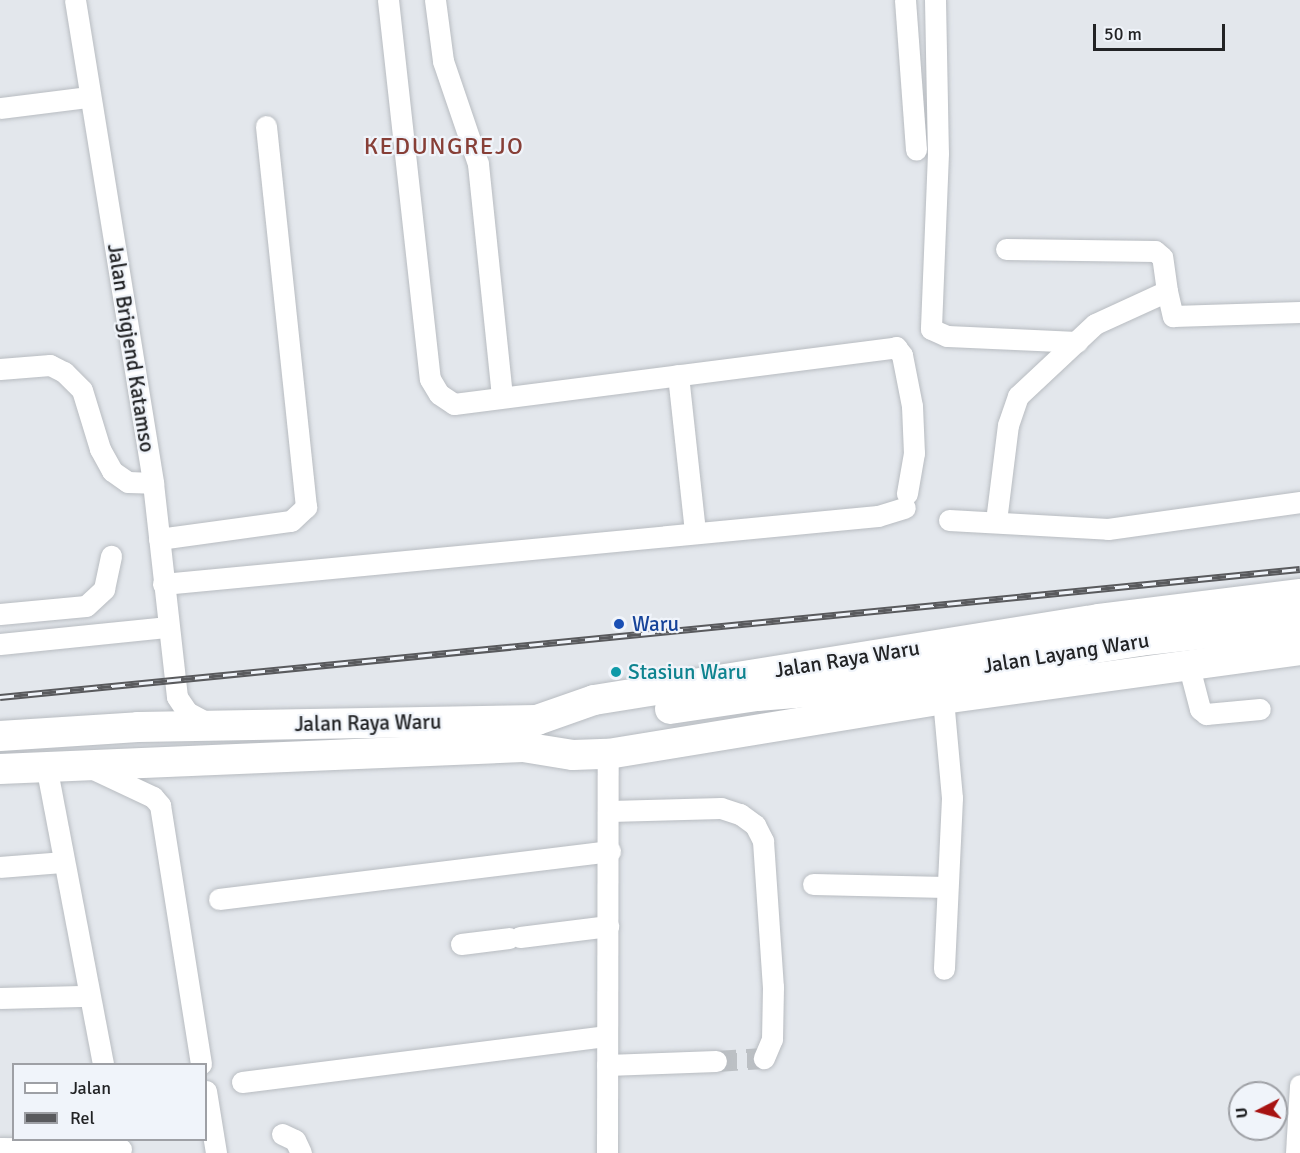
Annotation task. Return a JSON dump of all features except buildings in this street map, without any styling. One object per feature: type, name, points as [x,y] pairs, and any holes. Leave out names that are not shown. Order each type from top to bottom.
[{"type":"highway","name":"Jalan Raya Waru","points":[[0,736],[138,727],[537,720],[594,700],[1099,619],[1300,594]]},
{"type":"highway","name":"Jalan Layang Waru","points":[[537,720],[642,713],[757,696],[833,690],[1139,641],[1300,623]]},
{"type":"highway","name":"Jalan Raya Waru","points":[[0,769],[80,763],[524,747],[573,755],[608,754],[943,699],[1188,663],[1300,650]]},
{"type":"highway","name":"Jalan Layang Waru","points":[[524,747],[760,710],[833,690]]},
{"type":"street","name":"Jalan Brigjend Katamso","points":[[75,0],[88,97],[153,483],[177,697]]},
{"type":"street","points":[[163,584],[695,531],[878,516],[906,500],[914,453],[912,406],[902,355],[896,347],[454,404],[439,394],[430,379],[388,0]]},
{"type":"street","points":[[435,0],[442,61],[478,164],[502,397]]},
{"type":"street","points":[[905,0],[916,150]]},
{"type":"street","points":[[935,0],[938,153],[931,329],[947,336],[1077,342]]},
{"type":"street","points":[[0,108],[88,97]]},
{"type":"street","points":[[159,538],[291,521],[306,507],[266,126]]},
{"type":"street","points":[[1006,249],[1155,251],[1162,256],[1173,316],[1300,312]]},
{"type":"street","points":[[996,521],[1008,425],[1018,396],[1104,319],[1167,291]]},
{"type":"street","points":[[0,369],[50,365],[64,372],[82,390],[100,449],[112,471],[128,482],[153,483]]},
{"type":"street","points":[[678,375],[695,531]]},
{"type":"street","points":[[949,520],[1108,529],[1300,502]]},
{"type":"street","points":[[0,614],[86,606],[104,589],[111,556]]},
{"type":"street","points":[[0,644],[168,627]]},
{"type":"street","points":[[1188,663],[1200,709],[1206,714],[1260,709]]},
{"type":"street","points":[[138,727],[161,716],[177,697],[187,712],[213,725]]},
{"type":"street","points":[[943,699],[952,798],[946,887],[944,969]]},
{"type":"street","points":[[603,1153],[607,1065],[610,851],[608,754]]},
{"type":"street","points":[[80,763],[153,797],[160,805],[201,1063]]},
{"type":"street","points":[[46,765],[103,1063]]},
{"type":"street","points":[[610,811],[721,808],[740,813],[754,825],[763,841],[773,987],[772,1038],[764,1058]]},
{"type":"street","points":[[219,900],[610,851]]},
{"type":"street","points":[[0,867],[64,862]]},
{"type":"street","points":[[813,884],[946,887]]},
{"type":"street","points":[[461,944],[608,926]]},
{"type":"street","points":[[0,998],[81,996]]},
{"type":"street","points":[[242,1082],[607,1036]]},
{"type":"street","points":[[607,1065],[716,1061]]},
{"type":"street","points":[[1296,1153],[1300,1085]]},
{"type":"street","points":[[207,1097],[216,1153]]},
{"type":"street","points":[[282,1134],[295,1140],[301,1153]]},
{"type":"street","points":[[0,1148],[120,1147]]},
{"type":"tunnel","points":[[716,1061],[764,1058]]},
{"type":"railway","points":[[0,697],[1300,569]]},
{"type":"place","name":"Waru","points":[[619,624]]},
{"type":"place","name":"Stasiun Waru","points":[[616,672]]},
{"type":"district","name":"KEDUNGREJO","points":[[444,147]]}]
